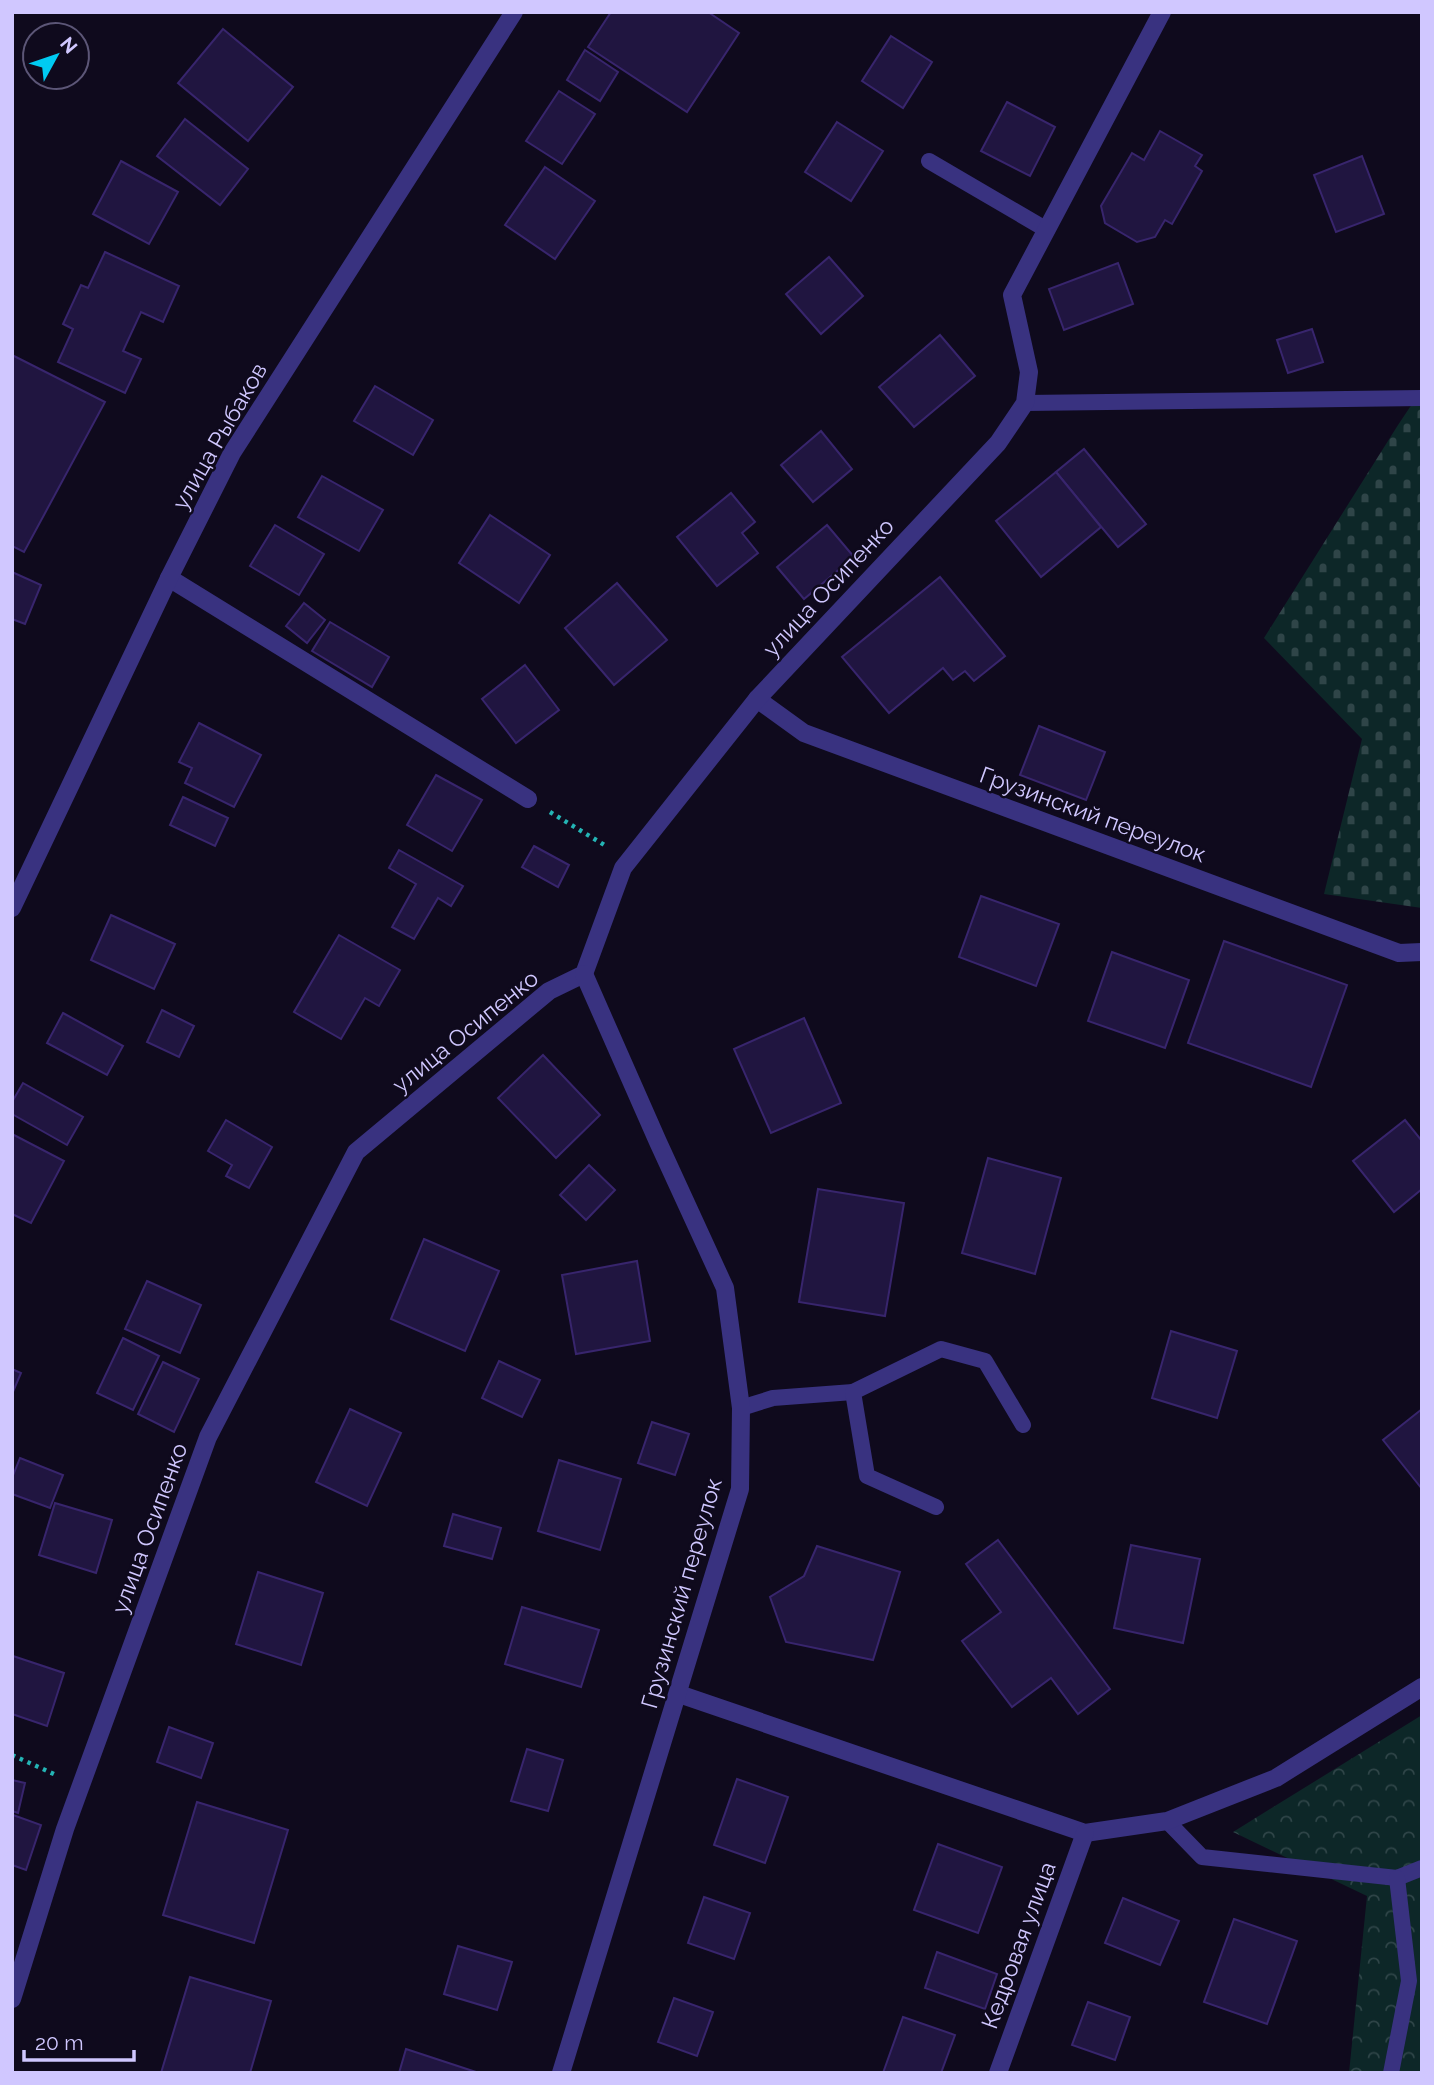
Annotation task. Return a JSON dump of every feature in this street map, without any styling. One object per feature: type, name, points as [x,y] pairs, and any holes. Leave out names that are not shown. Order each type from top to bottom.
[{"type":"street","name":"улица Рыбаков","points":[[12,908],[169,578],[232,453],[514,12]]},
{"type":"street","points":[[1026,403],[1029,372],[1012,295],[1162,12]]},
{"type":"street","name":"улица Осипенко","points":[[12,1999],[65,1829],[208,1437],[356,1153],[549,991],[584,974],[623,868],[629,860],[757,699],[998,443],[1026,403]]},
{"type":"street","points":[[169,578],[528,799]]},
{"type":"street","name":"Грузинский переулок","points":[[757,699],[804,733],[1399,953],[1422,952]]},
{"type":"street","name":"Грузинский переулок","points":[[561,2073],[740,1489],[741,1408],[725,1288],[584,974]]},
{"type":"street","points":[[679,1694],[1085,1833],[1167,1821],[1276,1778],[1422,1687]]},
{"type":"street","name":"Кедровая улица","points":[[998,2073],[1085,1833]]},
{"type":"lane","points":[[929,161],[1047,230]]},
{"type":"lane","points":[[1026,403],[1422,398]]},
{"type":"lane","points":[[741,1408],[773,1398],[853,1392],[941,1349],[985,1361],[1023,1425]]},
{"type":"lane","points":[[853,1392],[867,1476],[936,1507]]},
{"type":"lane","points":[[1167,1821],[1202,1857],[1397,1878],[1422,1868]]},
{"type":"lane","points":[[1391,2073],[1409,1981],[1397,1878]]},
{"type":"path","points":[[528,799],[629,860]]},
{"type":"path","points":[[12,1755],[80,1787]]},
{"type":"green space","points":[[1422,394],[1422,908],[1324,894],[1362,739],[1264,638],[1398,425]]},
{"type":"green space","points":[[1422,1715],[1422,2073],[1349,2073],[1367,1896],[1233,1832]]},
{"type":"building","points":[[611,12],[708,12],[739,33],[687,112],[588,47]]},
{"type":"building","points":[[223,29],[293,87],[248,141],[178,83]]},
{"type":"building","points":[[891,36],[932,62],[903,108],[862,81]]},
{"type":"building","points":[[585,50],[618,72],[600,101],[567,80]]},
{"type":"building","points":[[559,91],[595,114],[562,164],[526,141]]},
{"type":"building","points":[[1007,102],[1055,127],[1030,176],[981,151]]},
{"type":"building","points":[[185,119],[248,169],[220,205],[157,156]]},
{"type":"building","points":[[837,122],[883,151],[851,201],[805,172]]},
{"type":"building","points":[[1160,131],[1202,155],[1195,166],[1202,171],[1172,224],[1165,220],[1155,237],[1137,242],[1105,223],[1101,206],[1132,153],[1144,160]]},
{"type":"building","points":[[1362,156],[1384,214],[1336,232],[1314,175]]},
{"type":"building","points":[[121,161],[178,192],[149,244],[93,214]]},
{"type":"building","points":[[545,167],[595,201],[555,259],[505,225]]},
{"type":"building","points":[[105,252],[179,286],[163,322],[141,312],[123,351],[141,359],[125,393],[58,362],[73,329],[63,324],[81,285],[88,288]]},
{"type":"building","points":[[829,257],[863,296],[821,334],[786,294]]},
{"type":"building","points":[[1118,263],[1133,304],[1064,330],[1049,289]]},
{"type":"building","points":[[1312,329],[1323,362],[1288,373],[1277,340]]},
{"type":"building","points":[[940,335],[975,376],[914,427],[879,387]]},
{"type":"building","points":[[12,355],[105,402],[24,552],[12,546]]},
{"type":"building","points":[[375,386],[433,420],[413,455],[354,421]]},
{"type":"building","points":[[821,431],[852,469],[813,502],[781,465]]},
{"type":"building","points":[[1084,449],[1146,524],[1118,547],[1056,472]]},
{"type":"building","points":[[1056,472],[1101,527],[1041,577],[996,521]]},
{"type":"building","points":[[322,476],[383,510],[359,551],[298,517]]},
{"type":"building","points":[[731,493],[755,522],[742,533],[758,553],[717,586],[677,537]]},
{"type":"building","points":[[490,515],[550,555],[519,603],[459,563]]},
{"type":"building","points":[[275,525],[324,554],[299,595],[250,566]]},
{"type":"building","points":[[827,525],[854,557],[804,599],[777,567]]},
{"type":"building","points":[[12,572],[41,585],[25,624],[12,619]]},
{"type":"building","points":[[940,577],[1005,656],[974,681],[965,671],[953,680],[943,668],[889,713],[842,657]]},
{"type":"building","points":[[617,583],[667,640],[614,685],[565,628]]},
{"type":"building","points":[[304,603],[325,620],[307,643],[286,626]]},
{"type":"building","points":[[330,622],[389,657],[372,687],[312,651]]},
{"type":"building","points":[[525,665],[559,710],[516,743],[482,699]]},
{"type":"building","points":[[199,723],[261,755],[234,807],[185,783],[192,768],[179,762]]},
{"type":"building","points":[[1039,726],[1105,752],[1086,800],[1020,775]]},
{"type":"building","points":[[436,775],[482,800],[452,851],[407,825]]},
{"type":"building","points":[[183,797],[228,818],[215,846],[170,825]]},
{"type":"building","points":[[534,846],[569,865],[558,887],[522,867]]},
{"type":"building","points":[[399,850],[463,886],[451,906],[438,898],[414,939],[392,927],[416,884],[389,868]]},
{"type":"building","points":[[981,896],[1059,924],[1036,986],[959,957]]},
{"type":"building","points":[[111,915],[175,944],[154,989],[91,960]]},
{"type":"building","points":[[339,935],[400,970],[379,1006],[365,998],[341,1039],[294,1012]]},
{"type":"building","points":[[1224,941],[1347,985],[1311,1087],[1188,1043]]},
{"type":"building","points":[[1112,952],[1189,980],[1165,1048],[1088,1021]]},
{"type":"building","points":[[162,1010],[194,1026],[179,1057],[147,1042]]},
{"type":"building","points":[[63,1013],[123,1046],[107,1075],[47,1043]]},
{"type":"building","points":[[804,1018],[841,1103],[771,1133],[734,1049]]},
{"type":"building","points":[[543,1055],[600,1115],[556,1158],[498,1098]]},
{"type":"building","points":[[23,1083],[83,1117],[67,1145],[12,1114],[12,1102]]},
{"type":"building","points":[[226,1120],[272,1147],[249,1188],[226,1176],[232,1165],[208,1151]]},
{"type":"building","points":[[1405,1120],[1422,1141],[1422,1189],[1394,1212],[1353,1161]]},
{"type":"building","points":[[12,1134],[64,1161],[31,1223],[12,1214]]},
{"type":"building","points":[[988,1158],[1061,1178],[1035,1274],[962,1253]]},
{"type":"building","points":[[589,1165],[615,1190],[586,1220],[560,1195]]},
{"type":"building","points":[[818,1189],[904,1203],[885,1316],[799,1302]]},
{"type":"building","points":[[424,1239],[499,1271],[465,1351],[391,1319]]},
{"type":"building","points":[[637,1261],[650,1341],[576,1354],[562,1275]]},
{"type":"building","points":[[147,1281],[201,1305],[180,1353],[125,1329]]},
{"type":"building","points":[[1171,1331],[1237,1351],[1217,1418],[1152,1398]]},
{"type":"building","points":[[123,1338],[159,1356],[133,1410],[97,1393]]},
{"type":"building","points":[[499,1361],[540,1380],[522,1417],[482,1398]]},
{"type":"building","points":[[163,1362],[199,1379],[174,1432],[138,1414]]},
{"type":"building","points":[[12,1369],[21,1373],[12,1394]]},
{"type":"building","points":[[350,1409],[401,1433],[367,1506],[316,1482]]},
{"type":"building","points":[[1422,1409],[1422,1489],[1383,1440]]},
{"type":"building","points":[[652,1422],[689,1434],[675,1475],[638,1463]]},
{"type":"building","points":[[20,1458],[63,1475],[50,1508],[12,1494],[12,1478]]},
{"type":"building","points":[[559,1460],[621,1479],[600,1550],[538,1531]]},
{"type":"building","points":[[55,1503],[112,1520],[96,1573],[39,1555]]},
{"type":"building","points":[[453,1514],[501,1528],[492,1559],[444,1546]]},
{"type":"building","points":[[998,1540],[1110,1689],[1078,1714],[1051,1678],[1012,1707],[962,1641],[1001,1612],[966,1564]]},
{"type":"building","points":[[1131,1545],[1200,1559],[1183,1643],[1114,1628]]},
{"type":"building","points":[[817,1546],[900,1572],[873,1660],[786,1642],[770,1597],[804,1576]]},
{"type":"building","points":[[258,1572],[323,1593],[301,1665],[236,1644]]},
{"type":"building","points":[[522,1607],[599,1630],[581,1687],[505,1664]]},
{"type":"building","points":[[13,1656],[64,1673],[47,1726],[12,1714]]},
{"type":"building","points":[[169,1727],[213,1743],[201,1778],[157,1762]]},
{"type":"building","points":[[527,1749],[563,1760],[548,1811],[511,1801]]},
{"type":"building","points":[[737,1779],[788,1797],[765,1863],[714,1845]]},
{"type":"building","points":[[12,1780],[25,1783],[18,1813],[12,1811]]},
{"type":"building","points":[[197,1802],[288,1830],[254,1943],[163,1915]]},
{"type":"building","points":[[13,1815],[41,1825],[26,1870],[12,1865]]},
{"type":"building","points":[[938,1844],[1002,1867],[978,1933],[914,1910]]},
{"type":"building","points":[[704,1897],[750,1913],[734,1959],[688,1943]]},
{"type":"building","points":[[1123,1898],[1179,1921],[1160,1965],[1105,1943]]},
{"type":"building","points":[[1234,1919],[1297,1941],[1267,2024],[1204,2002]]},
{"type":"building","points":[[458,1946],[512,1962],[497,2010],[444,1994]]},
{"type":"building","points":[[937,1952],[997,1974],[985,2009],[925,1988]]},
{"type":"building","points":[[190,1977],[271,2001],[250,2073],[161,2073]]},
{"type":"building","points":[[674,1998],[713,2012],[697,2056],[658,2042]]},
{"type":"building","points":[[1088,2002],[1130,2017],[1115,2060],[1072,2045]]},
{"type":"building","points":[[903,2017],[955,2035],[941,2073],[883,2073]]},
{"type":"building","points":[[406,2049],[479,2073],[399,2073]]}]
